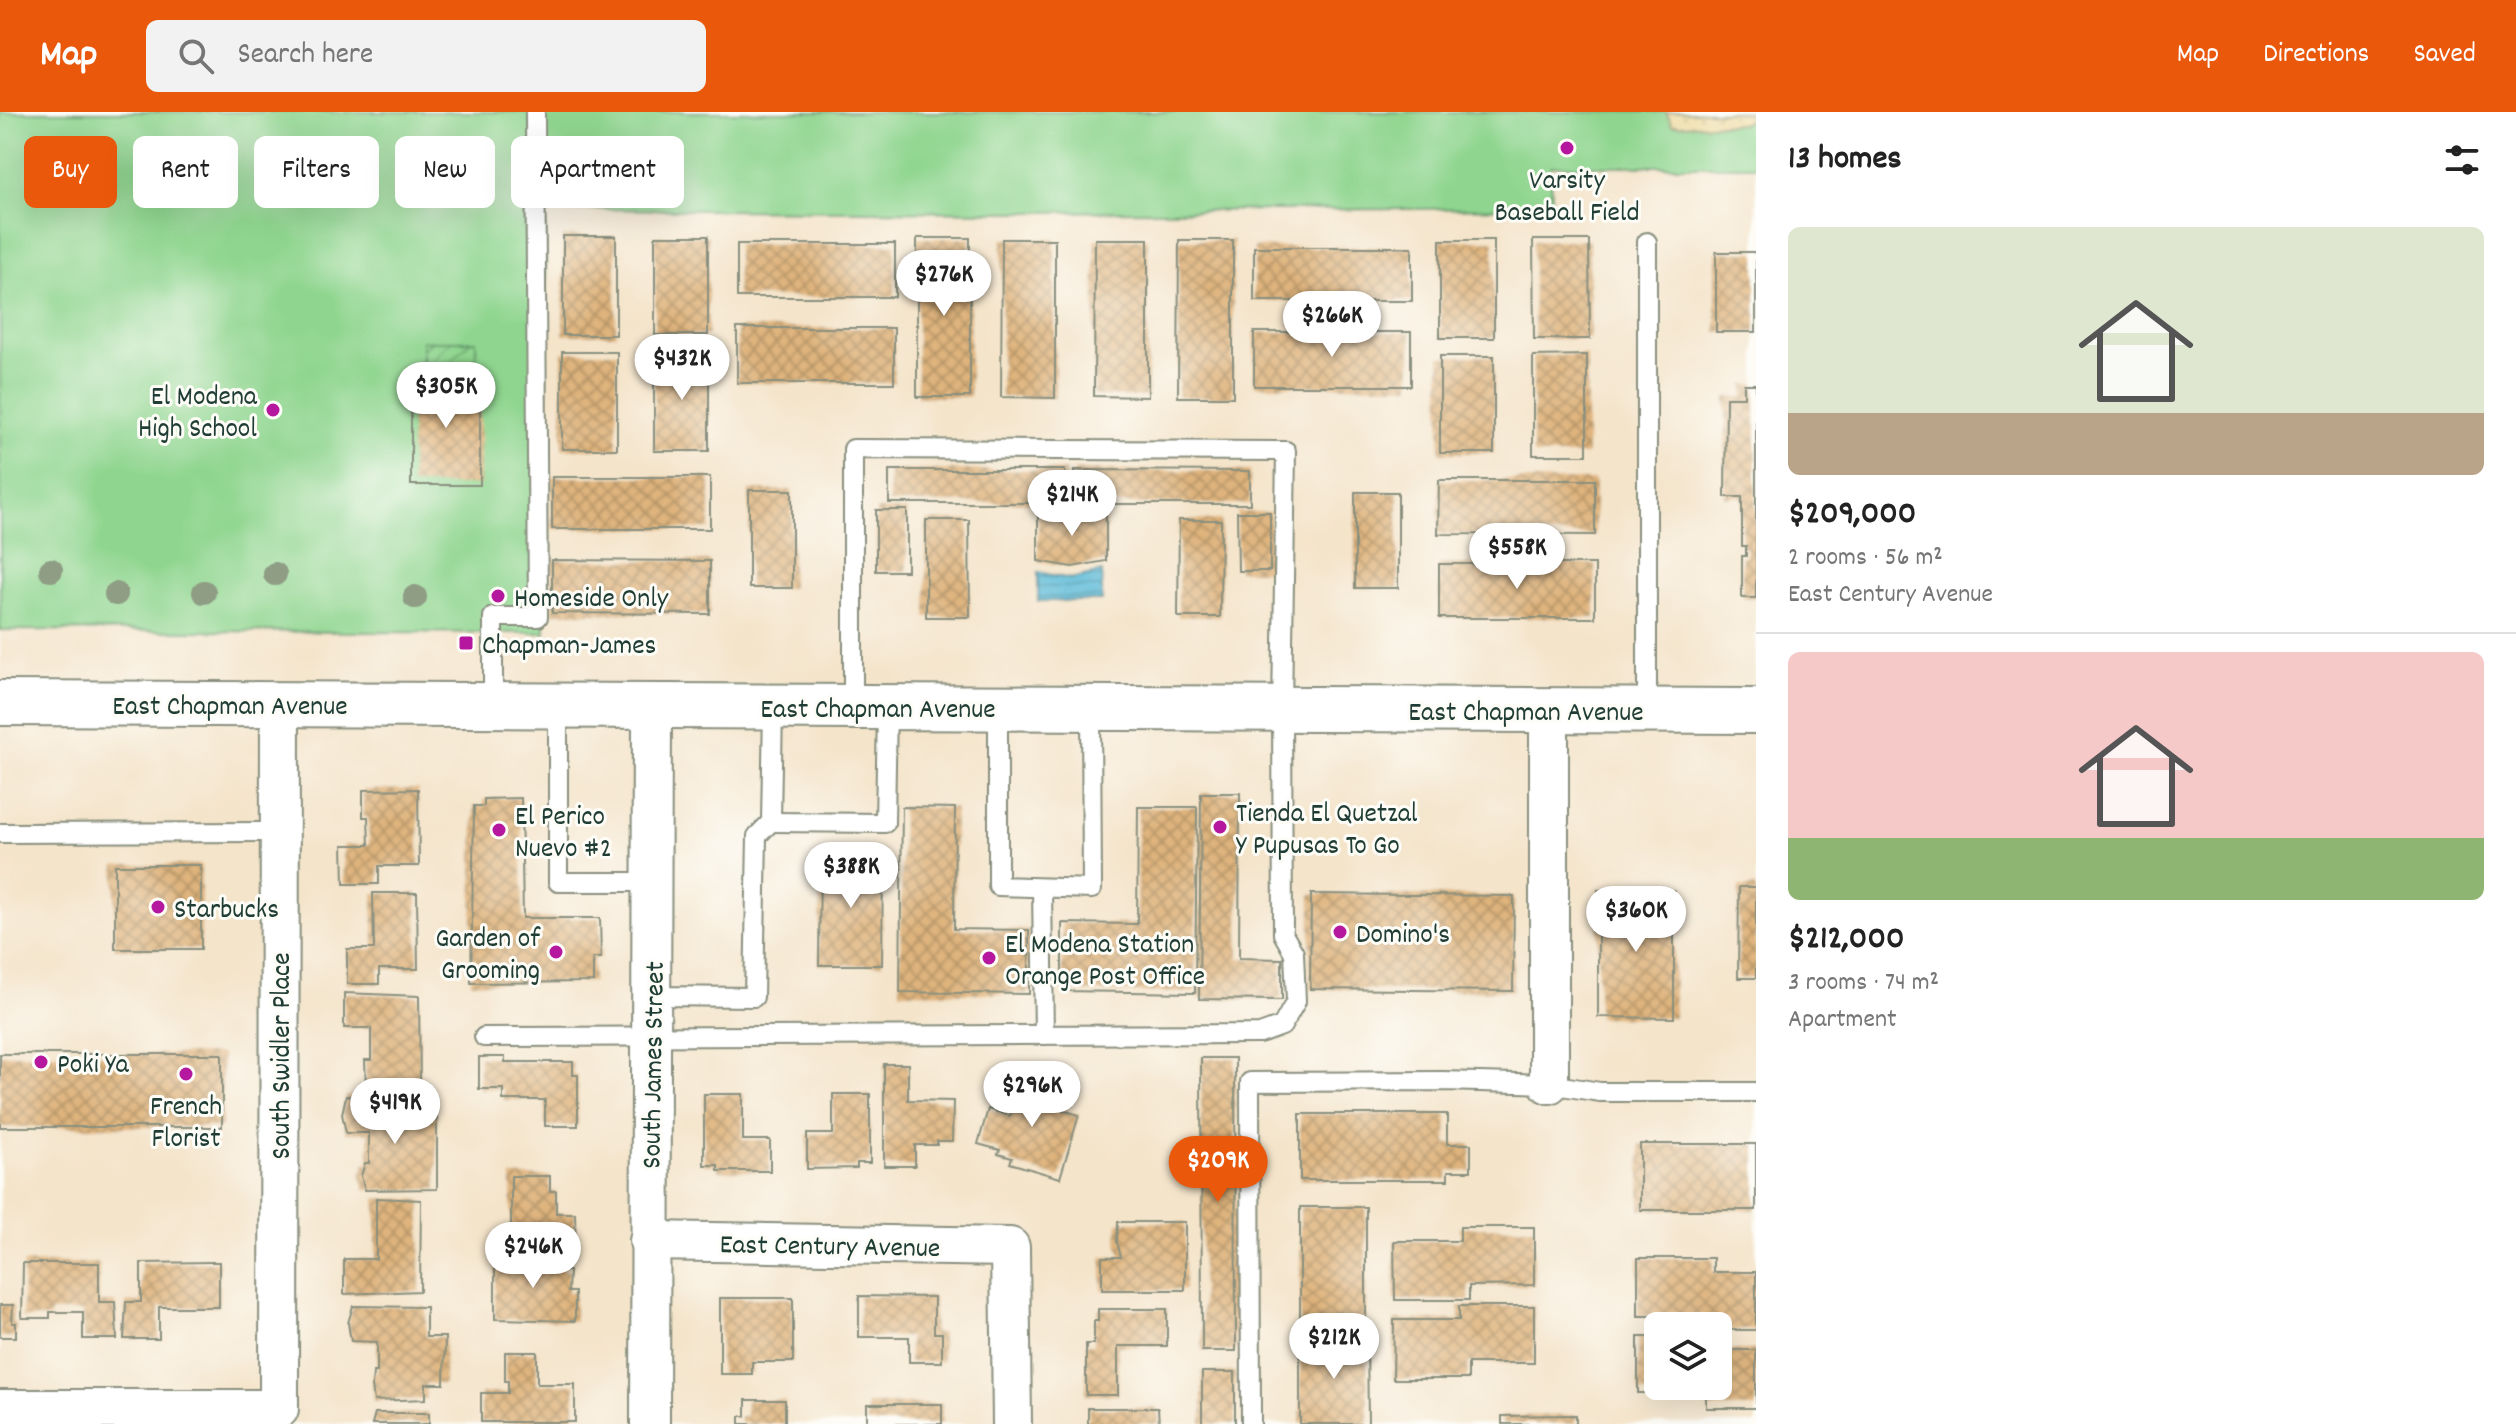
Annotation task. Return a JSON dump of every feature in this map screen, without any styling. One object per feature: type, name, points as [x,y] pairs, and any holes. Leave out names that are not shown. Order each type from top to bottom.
[{"type":"main road","name":"East Chapman Avenue","points":[[0,703],[1756,711]]},
{"type":"street","name":"South Swidler Place","points":[[0,1409],[279,1409],[280,704]]},
{"type":"street","name":"South James Street","points":[[650,1424],[652,706]]},
{"type":"street","points":[[1549,710],[1549,1084]]},
{"type":"street","name":"East Century Avenue","points":[[649,1241],[1010,1247],[1012,1424]]},
{"type":"lane","points":[[493,703],[493,617],[538,617],[535,112]]},
{"type":"lane","points":[[1647,242],[1647,710]]},
{"type":"lane","points":[[484,1037],[1260,1034],[1282,1026],[1296,1001],[1294,953],[1283,934],[1286,451],[853,449],[870,707],[885,823],[771,822]]},
{"type":"lane","points":[[558,705],[558,882],[653,882]]},
{"type":"lane","points":[[651,996],[754,997],[757,836],[771,822],[773,707]]},
{"type":"lane","points":[[998,708],[998,886],[1092,889],[1091,708]]},
{"type":"lane","points":[[1,833],[279,832]]},
{"type":"lane","points":[[1042,888],[1044,1035]]},
{"type":"lane","points":[[1251,1424],[1250,1082],[1442,1081],[1549,1084],[1600,1092],[1756,1092]]},
{"type":"green space","name":"El Modena High School","points":[[0,112],[1756,112],[1756,166],[1551,166],[1552,208],[1021,212],[546,209],[545,633],[0,630]]},
{"type":"green space","points":[[422,341],[476,341],[476,374],[422,374]]},
{"type":"sand","points":[[1666,112],[1756,112],[1756,119],[1742,124],[1672,125]]},
{"type":"water","points":[[1038,572],[1070,579],[1102,572],[1102,601],[1038,601]]},
{"type":"building","points":[[563,236],[616,236],[616,335],[563,335]]},
{"type":"building","points":[[655,236],[708,236],[708,335],[655,335]]},
{"type":"building","points":[[917,238],[970,238],[970,397],[917,397]]},
{"type":"building","points":[[1002,239],[1055,239],[1055,398],[1001,397]]},
{"type":"building","points":[[1095,239],[1148,239],[1148,397],[1094,396]]},
{"type":"building","points":[[1179,240],[1233,240],[1233,397],[1178,397]]},
{"type":"building","points":[[1440,240],[1494,240],[1494,338],[1440,338]]},
{"type":"building","points":[[1533,240],[1589,240],[1590,339],[1534,339]]},
{"type":"building","points":[[737,244],[895,244],[895,297],[737,297]]},
{"type":"building","points":[[1254,247],[1412,247],[1412,301],[1254,301]]},
{"type":"building","points":[[1716,252],[1754,252],[1756,255],[1756,332],[1716,332]]},
{"type":"building","points":[[737,328],[894,328],[894,383],[737,383]]},
{"type":"building","points":[[1254,332],[1411,332],[1411,386],[1254,386]]},
{"type":"building","points":[[562,352],[617,352],[617,449],[562,449]]},
{"type":"building","points":[[654,352],[709,352],[709,451],[654,451]]},
{"type":"building","points":[[1587,355],[1587,455],[1533,455],[1533,356]]},
{"type":"building","points":[[1440,356],[1494,356],[1494,453],[1440,453]]},
{"type":"building","points":[[411,374],[480,374],[480,485],[411,485]]},
{"type":"building","points":[[1744,384],[1756,384],[1756,598],[1742,598],[1742,556],[1746,556],[1746,546],[1742,546],[1742,497],[1725,497],[1726,397],[1744,397]]},
{"type":"building","points":[[889,470],[1065,470],[1065,503],[889,503]]},
{"type":"building","points":[[1074,470],[1250,471],[1250,504],[1074,504]]},
{"type":"building","points":[[552,477],[710,477],[710,529],[552,529]]},
{"type":"building","points":[[1439,480],[1595,480],[1595,535],[1438,534]]},
{"type":"building","points":[[749,490],[792,490],[792,588],[749,588]]},
{"type":"building","points":[[1355,492],[1398,492],[1398,588],[1355,588]]},
{"type":"building","points":[[1072,509],[1106,513],[1106,561],[1072,567],[1038,561],[1038,513]]},
{"type":"building","points":[[876,510],[907,510],[907,571],[876,571]]},
{"type":"building","points":[[1237,512],[1270,512],[1270,571],[1238,571]]},
{"type":"building","points":[[926,520],[969,520],[970,617],[926,617]]},
{"type":"building","points":[[1179,520],[1221,520],[1220,617],[1178,617]]},
{"type":"building","points":[[552,560],[710,561],[710,614],[552,613]]},
{"type":"building","points":[[1439,564],[1595,564],[1595,618],[1439,618]]},
{"type":"building","points":[[418,789],[419,866],[379,866],[379,884],[344,884],[343,845],[369,845],[368,817],[363,817],[363,790]]},
{"type":"building","points":[[1201,793],[1240,793],[1239,958],[1282,959],[1282,1000],[1199,999]]},
{"type":"building","points":[[521,798],[523,918],[600,918],[601,958],[593,958],[593,982],[471,983],[474,806],[484,806],[484,799]]},
{"type":"building","points":[[902,807],[955,808],[954,929],[1029,930],[1029,994],[900,992]]},
{"type":"building","points":[[1138,807],[1197,807],[1195,993],[1062,991],[1062,923],[1137,924]]},
{"type":"building","points":[[820,854],[883,855],[882,965],[819,965]]},
{"type":"building","name":"Starbucks","points":[[115,865],[201,865],[201,949],[115,949]]},
{"type":"building","points":[[1739,887],[1756,887],[1756,978],[1738,978]]},
{"type":"building","points":[[1598,890],[1674,891],[1674,1018],[1598,1017]]},
{"type":"building","points":[[373,893],[417,893],[418,969],[379,969],[379,984],[347,984],[347,949],[374,949]]},
{"type":"building","points":[[1311,894],[1514,896],[1513,991],[1310,989]]},
{"type":"building","points":[[344,993],[419,996],[420,1087],[366,1089],[365,1060],[371,1060],[371,1028],[344,1028]]},
{"type":"building","points":[[0,1054],[222,1054],[222,1127],[0,1127]]},
{"type":"building","points":[[479,1057],[505,1057],[505,1062],[573,1062],[573,1075],[578,1075],[578,1126],[545,1126],[545,1100],[503,1100],[503,1089],[479,1089]]},
{"type":"building","points":[[1201,1058],[1235,1058],[1236,1351],[1202,1351]]},
{"type":"building","points":[[884,1064],[908,1064],[908,1100],[953,1101],[952,1141],[915,1145],[915,1166],[884,1166]]},
{"type":"building","points":[[1023,1074],[1059,1085],[1052,1107],[1079,1115],[1060,1178],[1010,1163],[1012,1158],[998,1154],[1000,1150],[978,1144],[988,1109],[1010,1116]]},
{"type":"building","points":[[704,1094],[743,1094],[743,1140],[770,1140],[770,1171],[718,1171],[718,1165],[704,1165]]},
{"type":"building","points":[[833,1094],[870,1094],[870,1163],[857,1163],[857,1168],[807,1169],[807,1134],[833,1134]]},
{"type":"building","points":[[346,1096],[379,1098],[379,1113],[437,1115],[437,1189],[365,1190],[361,1176],[365,1163],[369,1163],[369,1133],[346,1133],[342,1114]]},
{"type":"building","points":[[1300,1114],[1447,1114],[1447,1144],[1471,1144],[1471,1171],[1448,1171],[1448,1180],[1300,1180]]},
{"type":"building","points":[[1640,1144],[1756,1144],[1756,1210],[1640,1210]]},
{"type":"building","points":[[511,1176],[550,1176],[550,1191],[556,1191],[556,1213],[575,1213],[576,1245],[511,1245]]},
{"type":"building","points":[[376,1198],[421,1200],[420,1291],[344,1294],[344,1259],[376,1259]]},
{"type":"building","points":[[1300,1207],[1366,1207],[1366,1326],[1300,1326]]},
{"type":"building","points":[[1118,1222],[1185,1222],[1185,1290],[1102,1290],[1102,1257],[1121,1257],[1117,1242]]},
{"type":"building","points":[[1460,1227],[1534,1227],[1534,1285],[1469,1286],[1469,1300],[1395,1300],[1394,1241],[1460,1241]]},
{"type":"building","points":[[495,1257],[563,1257],[563,1271],[569,1271],[568,1292],[575,1292],[575,1321],[495,1319]]},
{"type":"building","points":[[1638,1258],[1713,1258],[1713,1272],[1756,1272],[1756,1330],[1732,1330],[1732,1312],[1644,1312],[1644,1316],[1638,1316]]},
{"type":"building","points":[[219,1262],[219,1307],[159,1307],[159,1339],[124,1339],[126,1302],[141,1302],[141,1263]]},
{"type":"building","points":[[23,1263],[99,1263],[99,1302],[115,1302],[117,1339],[83,1339],[83,1312],[50,1312],[50,1318],[22,1318]]},
{"type":"building","points":[[859,1296],[934,1297],[934,1333],[942,1333],[942,1362],[909,1362],[909,1337],[859,1337]]},
{"type":"building","points":[[720,1298],[793,1298],[793,1362],[752,1362],[752,1374],[720,1374]]},
{"type":"building","points":[[0,1305],[13,1305],[12,1323],[16,1323],[16,1337],[0,1337]]},
{"type":"building","points":[[353,1306],[426,1307],[426,1337],[445,1337],[444,1384],[426,1384],[426,1399],[374,1401],[372,1386],[373,1372],[377,1372],[377,1342],[351,1341],[348,1323]]},
{"type":"building","points":[[1459,1306],[1534,1306],[1534,1363],[1468,1363],[1468,1379],[1393,1379],[1394,1320],[1459,1320]]},
{"type":"building","points":[[1098,1309],[1167,1309],[1167,1346],[1118,1346],[1118,1395],[1086,1395],[1086,1344],[1094,1344],[1094,1321],[1098,1321]]},
{"type":"building","points":[[1638,1337],[1644,1337],[1644,1393],[1638,1393]]},
{"type":"building","points":[[1300,1338],[1367,1338],[1368,1424],[1300,1424]]},
{"type":"building","points":[[1732,1350],[1756,1350],[1756,1408],[1706,1408],[1706,1400],[1732,1400]]},
{"type":"building","points":[[505,1352],[537,1352],[537,1384],[575,1384],[575,1422],[481,1422],[481,1393],[508,1393]]},
{"type":"building","points":[[1202,1372],[1235,1372],[1235,1424],[1202,1424]]},
{"type":"building","points":[[746,1400],[785,1400],[785,1424],[740,1424],[740,1416],[746,1416]]},
{"type":"building","points":[[867,1404],[942,1404],[942,1424],[867,1424]]},
{"type":"building","points":[[1088,1408],[1158,1408],[1159,1424],[1088,1424]]},
{"type":"building","points":[[375,1413],[429,1413],[429,1424],[372,1424]]},
{"type":"building","points":[[1576,1415],[1576,1424],[1502,1424],[1502,1416]]},
{"type":"place","name":"Varsity Baseball Field","points":[[1567,148]]},
{"type":"place","name":"El Modena High School","points":[[273,410]]},
{"type":"place","name":"Homeside Only","points":[[498,596]]},
{"type":"place","name":"Chapman-James","points":[[466,643]]},
{"type":"place","name":"Tienda El Quetzal Y Pupusas To Go","points":[[1220,827]]},
{"type":"place","name":"El Perico Nuevo #2","points":[[499,830]]},
{"type":"place","name":"Starbucks","points":[[158,907]]},
{"type":"place","name":"Domino's","points":[[1340,932]]},
{"type":"place","name":"Garden of Grooming","points":[[556,952]]},
{"type":"place","name":"El Modena Station Orange Post Office","points":[[989,958]]},
{"type":"place","name":"Poki Ya","points":[[41,1062]]},
{"type":"place","name":"French Florist","points":[[186,1074]]}]
